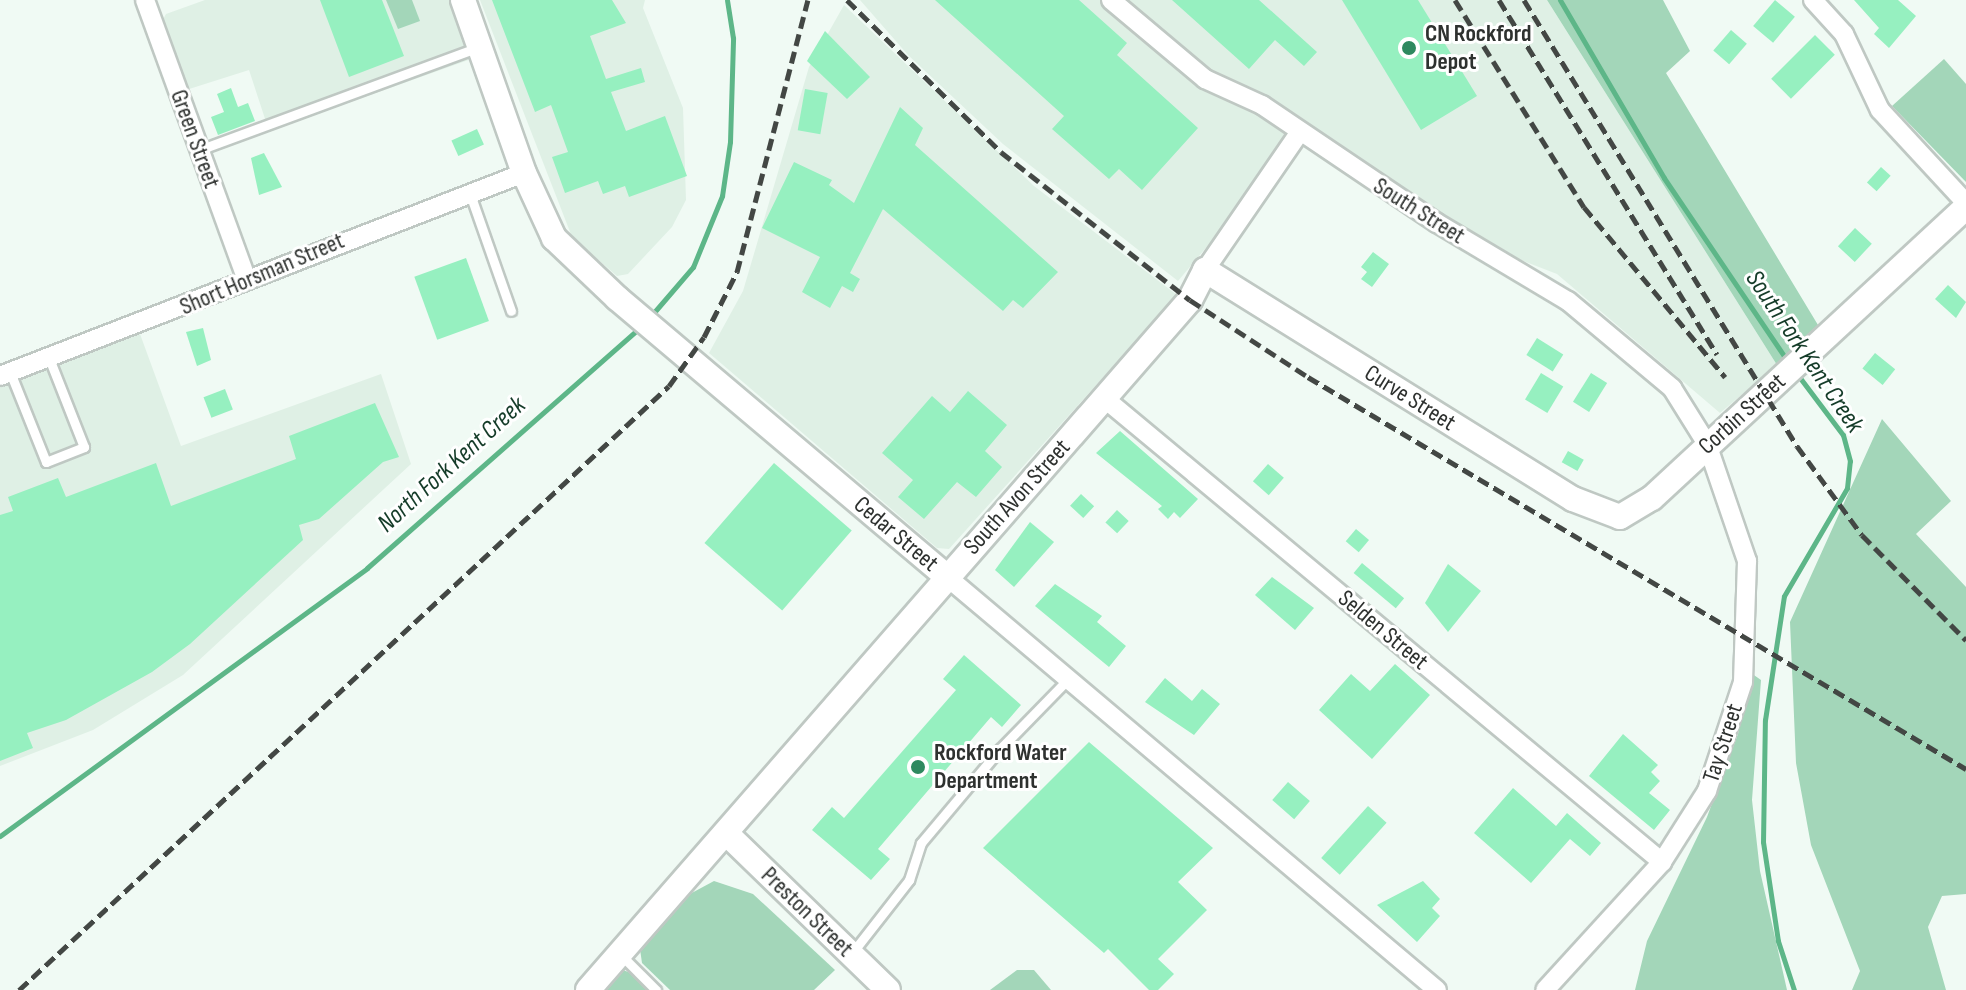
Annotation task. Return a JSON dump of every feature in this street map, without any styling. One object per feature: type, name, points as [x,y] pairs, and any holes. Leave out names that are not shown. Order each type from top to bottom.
[{"type":"street","name":"Green Street","points":[[146,0],[246,278]]},
{"type":"street","name":"Cedar Street","points":[[463,0],[524,173],[554,238],[617,298],[1437,990]]},
{"type":"street","name":"South Street","points":[[1111,0],[1188,68],[1262,105],[1299,133],[1568,301],[1672,388],[1707,444]]},
{"type":"street","points":[[1813,0],[1844,34],[1880,110],[1966,205]]},
{"type":"street","name":"South Avon Street","points":[[588,990],[727,834],[946,576],[1190,300],[1205,270],[1299,133]]},
{"type":"street","name":"Short Horsman Street","points":[[5,374],[224,292],[246,278],[469,191],[524,173]]},
{"type":"street","name":"Corbin Street","points":[[1620,517],[1640,508],[1966,205]]},
{"type":"street","name":"Curve Street","points":[[1205,270],[1573,499],[1620,517]]},
{"type":"street","name":"Selden Street","points":[[1104,398],[1662,862]]},
{"type":"street","name":"Tay Street","points":[[1545,990],[1662,862],[1707,791],[1743,682],[1747,561],[1707,444]]},
{"type":"street","name":"Preston Street","points":[[727,834],[888,990]]},
{"type":"lane","points":[[199,150],[479,47]]},
{"type":"lane","points":[[469,191],[511,311]]},
{"type":"lane","points":[[5,374],[46,462],[84,447],[49,358]]},
{"type":"lane","points":[[851,955],[909,880],[921,843],[1000,749],[1068,679]]},
{"type":"lane","points":[[620,954],[656,990]]},
{"type":"shaded area","points":[[205,0],[451,0],[474,58],[269,131],[249,70],[186,90],[160,25],[166,14]]},
{"type":"shaded area","points":[[480,0],[645,0],[643,8],[683,108],[686,200],[672,227],[628,274],[617,276],[572,237]]},
{"type":"shaded area","points":[[860,0],[1547,0],[1777,365],[1720,413],[1557,274],[1513,257],[1396,190],[1296,120],[1241,206],[1178,281],[1003,144],[908,55]]},
{"type":"shaded area","points":[[844,5],[1034,186],[1177,295],[949,549],[937,548],[709,353],[743,291],[809,67]]},
{"type":"shaded area","points":[[140,334],[181,446],[381,374],[411,464],[183,675],[93,730],[0,766],[0,385]]},
{"type":"green space","points":[[386,0],[412,0],[420,21],[398,29]]},
{"type":"green space","points":[[1547,0],[1663,0],[1690,51],[1666,73],[1818,325],[1777,365]]},
{"type":"green space","points":[[1944,59],[1966,84],[1966,182],[1892,106]]},
{"type":"green space","points":[[1882,419],[1951,501],[1916,534],[1966,587],[1966,894],[1942,896],[1928,927],[1946,990],[1852,990],[1860,971],[1811,845],[1796,763],[1790,622]]},
{"type":"green space","points":[[1751,673],[1761,680],[1752,800],[1760,871],[1787,990],[1635,990],[1647,941],[1707,817],[1738,734]]},
{"type":"green space","points":[[714,881],[753,894],[835,970],[814,990],[670,990],[642,963],[640,949],[688,895]]},
{"type":"green space","points":[[623,970],[636,975],[651,990],[605,990]]},
{"type":"green space","points":[[1017,970],[1034,970],[1051,990],[990,990]]},
{"type":"building","points":[[320,0],[382,0],[404,56],[349,77]]},
{"type":"building","points":[[492,0],[612,0],[626,23],[590,36],[606,79],[641,68],[645,82],[611,92],[626,131],[665,116],[687,176],[629,197],[625,186],[603,194],[598,181],[565,193],[552,157],[568,152],[551,105],[535,112]]},
{"type":"building","points":[[935,0],[1079,0],[1127,43],[1117,55],[1198,128],[1142,190],[1119,169],[1109,179],[1052,129],[1064,116]]},
{"type":"building","points":[[1172,0],[1259,0],[1317,52],[1304,66],[1275,40],[1249,69]]},
{"type":"building","name":"CN Rockford Depot","points":[[1342,0],[1418,0],[1477,96],[1421,130]]},
{"type":"building","points":[[1775,0],[1795,17],[1773,43],[1753,26]]},
{"type":"building","points":[[1854,0],[1898,0],[1916,16],[1889,48],[1874,34],[1879,28]]},
{"type":"building","points":[[1731,30],[1747,44],[1729,64],[1713,50]]},
{"type":"building","points":[[825,31],[870,77],[847,99],[807,61]]},
{"type":"building","points":[[1815,35],[1835,55],[1791,99],[1771,79]]},
{"type":"building","points":[[231,88],[238,107],[248,103],[255,121],[218,135],[211,117],[224,112],[217,94]]},
{"type":"building","points":[[805,89],[828,93],[820,134],[798,130]]},
{"type":"building","points":[[900,107],[923,128],[915,145],[1058,272],[1023,308],[1013,300],[1003,311],[883,209],[850,273],[860,279],[853,292],[842,286],[830,308],[802,292],[820,257],[762,228],[794,162],[832,180],[829,185],[854,203]]},
{"type":"building","points":[[477,129],[484,145],[458,156],[451,140]]},
{"type":"building","points":[[264,153],[282,187],[259,195],[251,158]]},
{"type":"building","points":[[1881,167],[1891,176],[1877,191],[1867,183]]},
{"type":"building","points":[[1855,228],[1872,244],[1855,262],[1838,246]]},
{"type":"building","points":[[1373,252],[1389,264],[1372,287],[1361,279],[1367,272],[1361,267]]},
{"type":"building","points":[[466,258],[489,321],[437,340],[414,277]]},
{"type":"building","points":[[1948,285],[1966,302],[1956,318],[1935,299]]},
{"type":"building","points":[[203,328],[211,360],[197,366],[186,332]]},
{"type":"building","points":[[1537,338],[1563,354],[1553,371],[1526,355]]},
{"type":"building","points":[[1875,353],[1895,369],[1883,385],[1862,369]]},
{"type":"building","points":[[1541,373],[1563,386],[1547,413],[1525,400]]},
{"type":"building","points":[[1591,373],[1607,383],[1589,412],[1573,402]]},
{"type":"building","points":[[225,389],[233,410],[211,418],[204,397]]},
{"type":"building","points":[[968,391],[1007,425],[985,451],[1002,467],[976,497],[957,482],[924,519],[898,497],[913,480],[882,453],[932,396],[950,412]]},
{"type":"building","points":[[375,403],[399,457],[383,462],[319,519],[299,525],[303,540],[190,644],[152,672],[66,720],[27,733],[33,748],[0,761],[0,515],[13,511],[8,497],[58,478],[66,497],[156,463],[171,506],[296,459],[289,436]]},
{"type":"building","points":[[1120,431],[1198,499],[1180,518],[1174,512],[1168,519],[1158,509],[1162,506],[1096,453]]},
{"type":"building","points":[[1568,451],[1584,460],[1577,471],[1562,462]]},
{"type":"building","points":[[774,463],[852,531],[782,611],[704,543]]},
{"type":"building","points":[[1268,464],[1284,478],[1269,495],[1253,481]]},
{"type":"building","points":[[1081,494],[1094,506],[1083,518],[1070,506]]},
{"type":"building","points":[[1117,510],[1129,521],[1117,533],[1105,522]]},
{"type":"building","points":[[1030,522],[1054,542],[1014,587],[995,570]]},
{"type":"building","points":[[1356,529],[1369,540],[1359,552],[1346,541]]},
{"type":"building","points":[[1362,563],[1404,598],[1396,608],[1354,573]]},
{"type":"building","points":[[1448,564],[1481,591],[1448,632],[1425,603]]},
{"type":"building","points":[[1272,577],[1314,608],[1295,630],[1255,595]]},
{"type":"building","points":[[1055,584],[1102,616],[1097,622],[1126,646],[1109,667],[1035,606]]},
{"type":"building","name":"Rockford Water Department","points":[[964,655],[1021,705],[1002,727],[991,717],[878,849],[890,859],[871,880],[812,830],[832,807],[844,818],[956,690],[943,679]]},
{"type":"building","points":[[1395,664],[1430,695],[1372,759],[1319,710],[1351,674],[1370,691]]},
{"type":"building","points":[[1165,678],[1192,701],[1202,689],[1220,704],[1194,735],[1145,702]]},
{"type":"building","points":[[1623,734],[1658,765],[1651,772],[1660,781],[1649,793],[1670,810],[1654,830],[1589,776]]},
{"type":"building","points":[[1089,742],[1213,848],[1178,882],[1207,910],[1158,959],[1174,974],[1158,990],[1149,990],[1108,949],[1104,953],[983,848]]},
{"type":"building","points":[[1288,782],[1310,801],[1294,819],[1272,800]]},
{"type":"building","points":[[1513,788],[1556,826],[1567,813],[1601,843],[1590,856],[1570,839],[1531,883],[1474,833]]},
{"type":"building","points":[[1368,806],[1387,823],[1340,875],[1321,858]]},
{"type":"building","points":[[1423,881],[1440,899],[1432,908],[1440,916],[1417,942],[1377,905]]},
{"type":"waterway","name":"North Fork Kent Creek","points":[[650,317],[693,267],[722,196],[730,142],[733,38],[727,0]]},
{"type":"waterway","name":"South Fork Kent Creek","points":[[1560,0],[1664,178],[1789,363]]},
{"type":"waterway","name":"North Fork Kent Creek","points":[[0,836],[367,568],[640,327]]},
{"type":"waterway","name":"South Fork Kent Creek","points":[[1794,990],[1778,941],[1763,842],[1765,720],[1784,596],[1847,488],[1850,461],[1843,435],[1797,374]]},
{"type":"railway","points":[[19,990],[669,386],[704,337],[737,272],[808,0]]},
{"type":"railway","points":[[847,0],[1001,152],[1190,300],[1308,377],[1966,769]]},
{"type":"railway","points":[[1455,0],[1584,207],[1725,377]]},
{"type":"railway","points":[[1499,0],[1717,354]]},
{"type":"railway","points":[[1524,0],[1797,446],[1862,535],[1966,640]]},
{"type":"place","name":"CN Rockford Depot","points":[[1409,48]]},
{"type":"place","name":"Rockford Water Department","points":[[918,767]]}]
